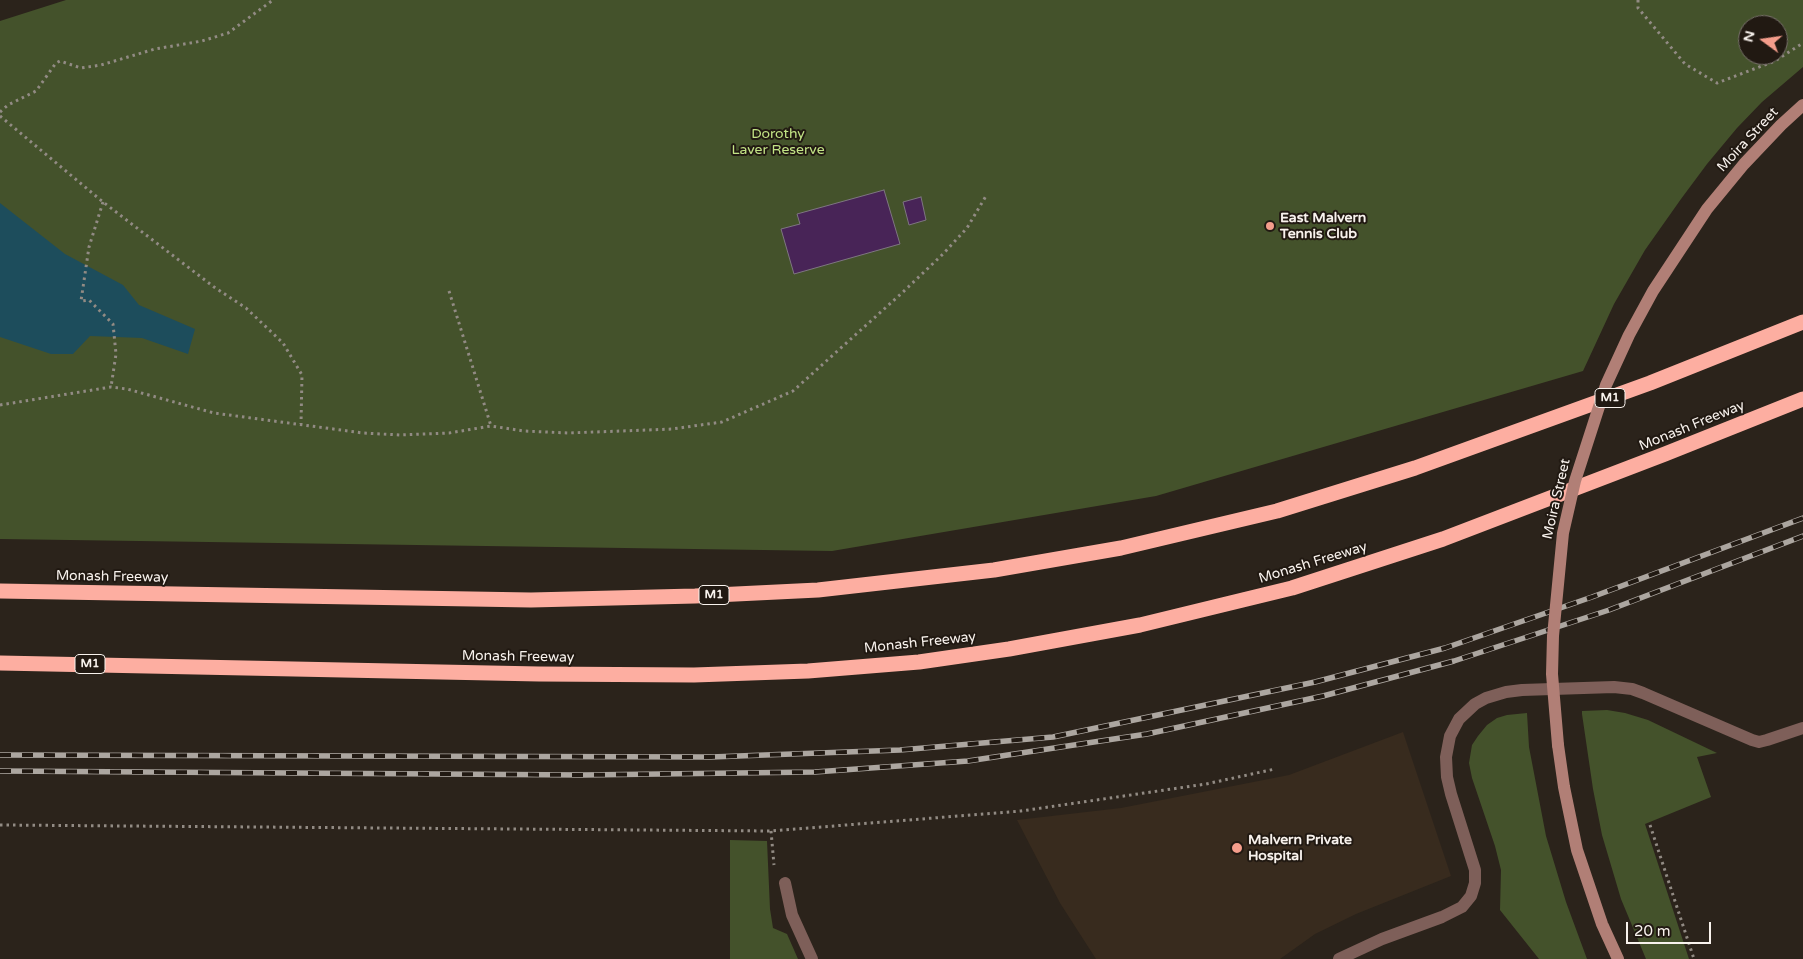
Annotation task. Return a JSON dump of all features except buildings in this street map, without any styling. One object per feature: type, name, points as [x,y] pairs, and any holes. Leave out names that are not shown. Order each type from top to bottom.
[{"type":"highway","name":"Monash Freeway","points":[[0,591],[532,600],[695,596],[818,590],[994,570],[1121,548],[1277,511],[1415,468],[1641,387],[1803,322]]},
{"type":"highway","name":"Monash Freeway","points":[[0,662],[539,674],[694,675],[845,668],[918,662],[1140,626],[1292,588],[1443,539],[1803,399]]},
{"type":"main road","name":"Moira Street","points":[[1618,959],[1602,924],[1578,850],[1564,787],[1558,745],[1552,674],[1557,586],[1563,533],[1575,480],[1606,385],[1629,335],[1653,292],[1707,209],[1756,151],[1803,105]]},
{"type":"street","points":[[1339,959],[1382,939],[1451,913],[1462,907],[1472,896],[1475,870],[1451,794],[1446,757],[1450,736],[1459,719],[1486,698],[1506,692],[1522,690],[1603,687],[1632,689],[1759,742],[1803,728]]},
{"type":"street","points":[[785,883],[792,915],[812,959]]},
{"type":"path","points":[[273,0],[228,32],[202,41],[177,47],[155,49],[101,65],[81,68],[60,61],[56,63],[36,91],[8,105],[0,114],[103,202],[214,287],[246,308],[283,343],[302,376],[301,424]]},
{"type":"path","points":[[1638,0],[1638,8],[1685,64],[1717,83],[1775,61],[1803,43]]},
{"type":"path","points":[[0,405],[112,387],[127,389],[214,413],[301,424],[328,430],[363,433],[400,435],[449,433],[492,426],[524,431],[568,433],[672,429],[722,422],[793,391],[943,254],[967,228],[986,196]]},
{"type":"path","points":[[103,202],[89,247],[81,301],[89,300],[113,324],[116,354],[112,387]]},
{"type":"path","points":[[449,291],[492,426]]},
{"type":"path","points":[[0,825],[771,831],[1021,811],[1206,784],[1275,769]]},
{"type":"path","points":[[1650,825],[1694,959]]},
{"type":"path","points":[[771,831],[774,864],[785,883]]},
{"type":"shaded area","name":"Malvern Private Hospital","points":[[1403,732],[1451,876],[1356,914],[1315,934],[1280,959],[1096,959],[1060,903],[1017,820],[1121,808],[1289,775]]},
{"type":"green space","name":"Dorothy Laver Reserve","points":[[66,0],[1803,0],[1803,67],[1762,102],[1737,128],[1681,199],[1645,250],[1614,304],[1583,371],[1156,496],[832,551],[0,539],[0,21]]},
{"type":"green space","points":[[1607,710],[1648,720],[1717,753],[1697,757],[1711,797],[1645,824],[1689,959],[1646,959],[1621,899],[1602,835],[1582,714],[1582,711]]},
{"type":"green space","points":[[1527,713],[1529,747],[1546,836],[1566,902],[1587,959],[1539,959],[1500,910],[1501,870],[1469,763],[1472,745],[1487,725],[1497,718],[1507,715]]},
{"type":"green space","points":[[730,840],[767,841],[770,909],[773,928],[787,934],[798,959],[730,959]]},
{"type":"water","points":[[0,203],[65,254],[123,285],[139,305],[195,329],[188,354],[142,338],[90,336],[73,354],[51,354],[0,337]]},
{"type":"railway","points":[[0,755],[711,757],[900,750],[1053,737],[1315,682],[1445,648],[1592,597],[1803,518]]},
{"type":"railway","points":[[0,771],[583,775],[815,772],[968,761],[1147,734],[1323,696],[1454,661],[1609,610],[1803,536]]},
{"type":"place","name":"East Malvern Tennis Club","points":[[1270,226]]},
{"type":"place","name":"Malvern Private Hospital","points":[[1237,848]]}]
